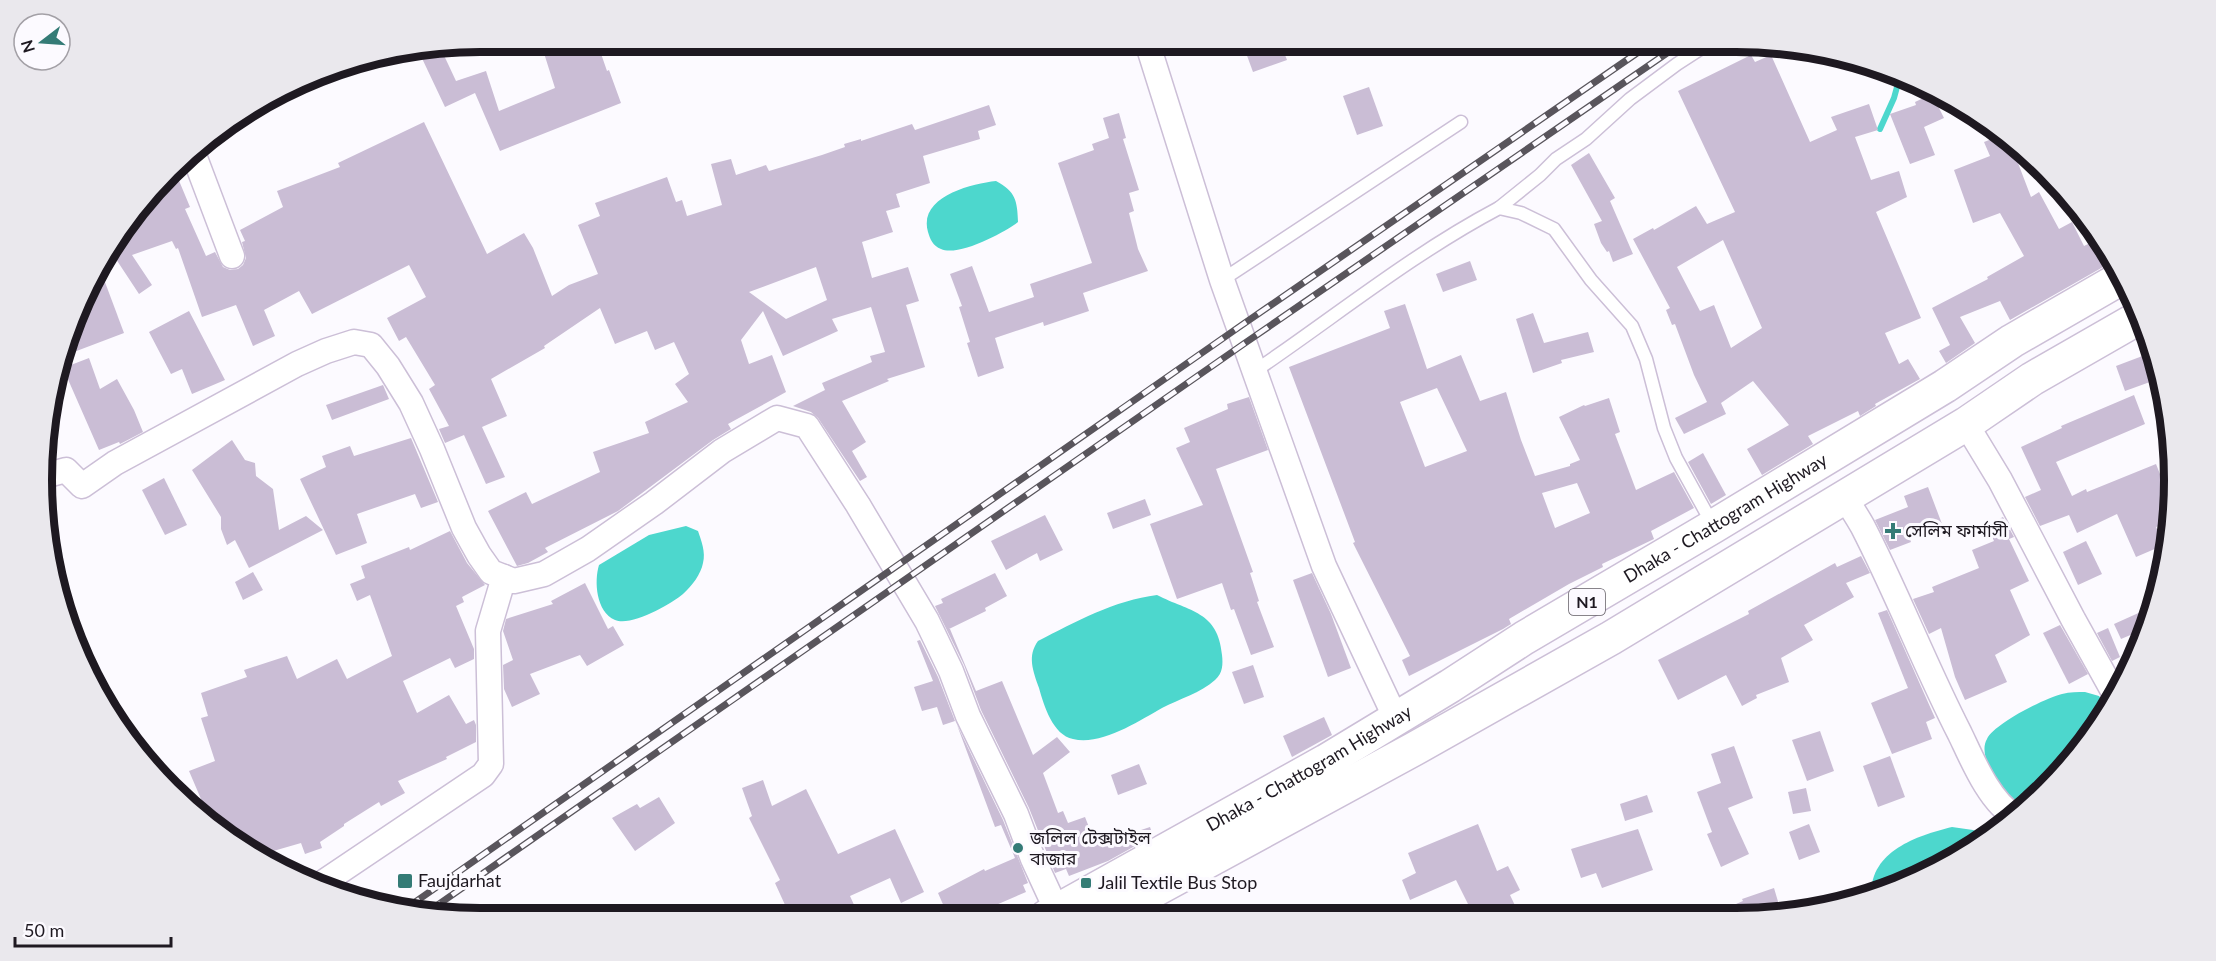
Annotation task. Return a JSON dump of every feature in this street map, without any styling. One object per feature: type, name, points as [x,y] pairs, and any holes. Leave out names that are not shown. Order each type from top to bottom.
[{"type":"highway","name":"Dhaka - Chattogram Highway","points":[[1063,908],[1282,787],[1396,719],[1524,638],[1945,386],[2012,341],[2114,282]]},
{"type":"highway","name":"Dhaka - Chattogram Highway","points":[[1122,908],[1414,749],[1611,638],[1966,424],[2032,379],[2132,320]]},
{"type":"street","points":[[1150,52],[1222,280],[1324,566],[1396,719]]},
{"type":"street","points":[[196,161],[232,256]]},
{"type":"street","points":[[52,475],[66,470],[82,486],[115,463],[297,364],[354,342],[371,345],[388,366],[411,403],[464,528],[474,546],[491,572],[514,581],[544,574],[588,549],[670,492],[722,451],[777,418],[807,426],[927,621],[951,671],[968,716],[1016,814],[1050,908]]},
{"type":"street","points":[[1966,424],[2000,480],[2110,686]]},
{"type":"street","points":[[1844,496],[1863,527],[1924,662],[1969,752],[1988,788],[2006,812]]},
{"type":"street","points":[[327,880],[483,775],[491,764],[489,631],[504,577]]},
{"type":"lane","points":[[1255,371],[1411,260],[1463,227],[1499,208],[1540,176],[1556,159],[1586,139],[1630,99],[1696,52]]},
{"type":"lane","points":[[1222,280],[1461,122]]},
{"type":"lane","points":[[1499,208],[1521,213],[1554,229],[1591,280],[1632,326],[1646,359],[1664,428],[1676,458],[1714,526]]},
{"type":"water","points":[[996,181],[1008,189],[1014,197],[1018,222],[969,247],[949,251],[936,246],[929,235],[927,220],[938,201],[960,189]]},
{"type":"water","points":[[686,526],[698,531],[703,546],[703,563],[696,580],[683,594],[650,613],[622,621],[609,616],[600,603],[598,595],[599,565],[649,535]]},
{"type":"water","points":[[1157,595],[1200,615],[1215,629],[1222,655],[1220,674],[1203,689],[1107,736],[1084,740],[1073,739],[1060,732],[1050,719],[1032,664],[1033,652],[1038,641],[1111,607]]},
{"type":"water","points":[[2085,692],[2099,696],[2102,700],[2057,763],[2018,802],[2015,802],[2005,792],[1988,764],[1984,749],[1987,739],[2009,719],[2054,696]]},
{"type":"water","points":[[1952,827],[1979,832],[1925,864],[1872,886],[1873,879],[1887,856],[1924,835]]},
{"type":"building","points":[[544,52],[600,52],[621,103],[500,151],[475,93],[445,107],[421,57],[443,54],[456,81],[486,71],[499,111],[555,88]]},
{"type":"building","points":[[1246,52],[1284,52],[1287,60],[1253,72]]},
{"type":"building","points":[[1751,55],[1755,62],[1771,55],[1810,142],[1837,130],[1831,117],[1869,104],[1878,130],[1855,137],[1871,180],[1899,171],[1907,197],[1876,212],[1921,318],[1885,333],[1899,364],[1908,359],[1920,379],[1875,404],[1876,406],[1860,416],[1858,411],[1808,436],[1813,444],[1762,475],[1747,449],[1789,425],[1753,381],[1721,403],[1726,414],[1684,434],[1675,418],[1707,402],[1675,324],[1672,325],[1666,310],[1670,308],[1633,239],[1696,206],[1707,224],[1735,212],[1678,91]],"holes":[[[1723,240],[1762,328],[1731,348],[1714,305],[1700,311],[1677,267]]]},
{"type":"building","points":[[1369,87],[1383,126],[1357,135],[1343,96]]},
{"type":"building","points":[[1925,97],[1936,103],[1944,118],[1924,127],[1935,155],[1910,164],[1890,114],[1916,105],[1915,102]]},
{"type":"building","points":[[989,105],[996,125],[978,131],[980,139],[923,156],[930,183],[896,194],[900,207],[886,211],[893,232],[862,242],[872,278],[908,267],[919,301],[906,305],[925,367],[887,379],[889,381],[842,401],[866,442],[852,451],[867,477],[860,481],[818,418],[811,412],[793,406],[825,390],[822,383],[872,362],[870,356],[885,352],[871,307],[832,319],[838,331],[783,356],[763,311],[741,340],[749,364],[772,355],[786,392],[728,424],[731,429],[618,511],[545,548],[548,552],[528,563],[517,566],[488,511],[526,492],[532,504],[600,472],[593,452],[649,433],[645,422],[688,402],[675,384],[689,374],[674,342],[655,350],[647,331],[615,344],[600,308],[544,346],[545,348],[491,379],[507,416],[482,427],[505,477],[486,484],[464,435],[445,443],[439,429],[449,426],[429,389],[435,385],[406,337],[399,341],[387,318],[426,297],[409,265],[312,314],[299,291],[264,310],[275,336],[253,346],[236,305],[202,317],[178,248],[176,249],[172,241],[132,255],[152,285],[139,294],[115,258],[141,220],[178,178],[190,207],[185,209],[206,256],[215,252],[223,267],[230,270],[238,269],[246,258],[242,242],[245,241],[240,230],[283,207],[277,191],[340,167],[338,163],[424,122],[487,254],[524,233],[533,248],[552,296],[569,285],[598,274],[578,225],[600,216],[595,203],[667,177],[676,202],[682,200],[687,216],[722,205],[711,164],[731,159],[736,175],[766,165],[769,171],[845,147],[844,144],[861,139],[861,141],[912,124],[915,130]],"holes":[[[816,267],[827,300],[786,319],[749,292]]]},
{"type":"building","points":[[1119,113],[1126,138],[1123,139],[1139,190],[1129,193],[1134,211],[1129,213],[1138,249],[1148,271],[1083,293],[1089,311],[1044,326],[1043,322],[995,338],[1004,368],[978,377],[967,343],[970,342],[959,307],[962,306],[950,274],[972,266],[989,312],[1034,297],[1030,284],[1092,263],[1058,163],[1094,150],[1092,144],[1109,138],[1103,118]]},
{"type":"building","points":[[1993,139],[2021,162],[2018,163],[2031,197],[2039,192],[2059,229],[2072,222],[2084,246],[2090,243],[2103,267],[2010,320],[2000,301],[1960,317],[1975,343],[1946,363],[1939,351],[1950,345],[1932,308],[1988,279],[1987,277],[2024,256],[2000,213],[1973,223],[1954,170],[1990,156],[1984,142]]},
{"type":"building","points":[[1589,153],[1615,198],[1610,201],[1633,254],[1613,262],[1609,251],[1607,252],[1601,243],[1594,224],[1602,221],[1571,165]]},
{"type":"building","points":[[1470,261],[1477,280],[1443,292],[1436,274]]},
{"type":"building","points":[[104,278],[124,333],[72,353],[85,317]]},
{"type":"building","points":[[1405,304],[1427,369],[1461,355],[1480,401],[1506,392],[1535,476],[1570,466],[1580,460],[1559,417],[1584,405],[1609,398],[1620,432],[1615,434],[1636,490],[1674,472],[1694,508],[1651,531],[1654,539],[1602,564],[1603,567],[1509,619],[1511,624],[1503,629],[1409,676],[1402,660],[1410,656],[1353,543],[1355,542],[1289,367],[1390,328],[1384,311]],"holes":[[[1437,388],[1467,451],[1425,467],[1400,402]],[[1577,483],[1590,513],[1555,528],[1542,493]]]},
{"type":"building","points":[[189,311],[225,380],[192,394],[182,369],[171,374],[149,332]]},
{"type":"building","points":[[1533,313],[1544,343],[1588,332],[1594,352],[1561,360],[1562,363],[1533,373],[1516,319]]},
{"type":"building","points":[[2145,355],[2152,381],[2125,391],[2116,366]]},
{"type":"building","points":[[89,358],[100,389],[117,379],[143,432],[120,444],[119,442],[99,450],[66,375],[68,366]]},
{"type":"building","points":[[383,385],[389,399],[332,420],[326,405]]},
{"type":"building","points":[[2134,395],[2145,424],[2056,462],[2072,496],[2156,464],[2164,484],[2161,525],[2156,527],[2160,536],[2158,548],[2136,557],[2117,514],[2077,533],[2069,515],[2040,526],[2025,497],[2041,490],[2021,447],[2062,428],[2061,426]]},
{"type":"building","points":[[1249,397],[1268,450],[1216,469],[1253,572],[1250,573],[1259,601],[1257,602],[1274,647],[1251,655],[1222,583],[1177,599],[1150,524],[1203,505],[1176,448],[1190,442],[1184,428],[1228,409],[1227,404]]},
{"type":"building","points":[[411,438],[438,502],[421,508],[415,494],[357,514],[367,543],[336,555],[300,479],[326,467],[322,456],[350,446],[354,456]]},
{"type":"building","points":[[232,440],[245,460],[255,463],[256,476],[273,489],[279,530],[306,516],[323,530],[249,568],[235,540],[227,545],[221,529],[221,517],[192,470]]},
{"type":"building","points":[[1703,453],[1726,495],[1711,504],[1688,462]]},
{"type":"building","points":[[164,478],[187,525],[165,535],[142,490]]},
{"type":"building","points":[[1928,487],[1942,524],[1909,537],[1911,542],[1890,550],[1875,520],[1908,507],[1904,496]]},
{"type":"building","points":[[1145,499],[1151,515],[1113,529],[1107,513]]},
{"type":"building","points":[[1045,515],[1063,550],[1040,561],[1037,553],[1006,570],[991,541]]},
{"type":"building","points":[[2003,517],[2014,537],[2009,539],[2029,581],[2010,590],[2030,635],[1995,655],[2007,682],[1965,700],[1955,677],[1941,628],[1929,634],[1913,599],[1934,592],[1932,587],[1979,568],[1972,550],[1994,541],[1987,525]]},
{"type":"building","points":[[450,531],[467,563],[485,585],[462,597],[464,602],[456,606],[474,649],[474,659],[455,668],[450,658],[403,681],[417,713],[449,695],[466,724],[474,720],[476,742],[446,757],[447,759],[398,781],[405,793],[381,806],[379,802],[344,824],[320,842],[322,848],[305,854],[301,843],[269,852],[205,807],[189,771],[215,761],[201,718],[208,716],[201,693],[247,677],[244,670],[287,656],[297,679],[337,659],[347,679],[392,656],[370,595],[357,601],[350,584],[365,578],[361,566],[409,547],[410,550]]},
{"type":"building","points":[[2086,541],[2102,574],[2078,585],[2063,552]]},
{"type":"building","points":[[1861,556],[1870,573],[1846,583],[1854,597],[1804,625],[1813,640],[1781,658],[1789,682],[1756,695],[1757,698],[1742,706],[1726,675],[1678,700],[1658,660],[1749,614],[1748,611],[1835,563],[1837,567]]},
{"type":"building","points":[[253,572],[263,590],[243,600],[235,582]]},
{"type":"building","points":[[995,573],[1007,596],[985,608],[986,611],[949,629],[976,691],[1002,681],[1033,755],[1057,737],[1070,752],[1043,773],[1058,813],[1063,811],[1068,823],[1085,817],[1096,845],[1150,827],[1153,836],[1108,861],[1069,876],[1066,869],[1055,873],[1029,808],[981,710],[964,665],[935,606],[943,603],[941,599]]},
{"type":"building","points":[[1312,573],[1331,614],[1351,668],[1328,677],[1293,580]]},
{"type":"building","points":[[585,583],[608,629],[613,626],[624,645],[587,666],[580,655],[530,674],[540,694],[512,707],[504,689],[503,665],[513,660],[503,631],[506,619],[553,604],[551,601]]},
{"type":"building","points":[[1887,610],[1935,718],[1926,722],[1932,739],[1892,754],[1871,703],[1908,688],[1878,613]]},
{"type":"building","points":[[2143,611],[2135,633],[2121,639],[2114,624]]},
{"type":"building","points":[[2060,625],[2088,674],[2069,684],[2043,633]]},
{"type":"building","points":[[2108,628],[2120,657],[2112,661],[2097,633]]},
{"type":"building","points":[[920,640],[938,677],[955,721],[943,725],[937,707],[922,711],[914,687],[933,681],[917,641]]},
{"type":"building","points":[[1253,665],[1264,697],[1244,704],[1232,672]]},
{"type":"building","points":[[1324,717],[1332,735],[1292,757],[1283,736]]},
{"type":"building","points":[[957,725],[1003,820],[1028,883],[1023,885],[1026,892],[989,908],[945,908],[938,893],[984,869],[985,871],[1015,858],[1001,825],[995,827]]},
{"type":"building","points":[[1820,731],[1834,771],[1807,781],[1792,740]]},
{"type":"building","points":[[1734,746],[1753,798],[1728,808],[1749,854],[1721,867],[1707,834],[1712,832],[1697,792],[1721,783],[1711,754]]},
{"type":"building","points":[[1890,756],[1905,797],[1878,807],[1863,766]]},
{"type":"building","points":[[1139,764],[1147,784],[1118,795],[1111,775]]},
{"type":"building","points":[[763,780],[772,806],[806,789],[838,854],[895,829],[924,892],[901,903],[890,878],[850,896],[855,908],[786,908],[775,883],[780,880],[749,818],[752,816],[742,788]]},
{"type":"building","points":[[1806,788],[1811,811],[1793,814],[1788,792]]},
{"type":"building","points":[[1647,795],[1653,812],[1625,821],[1620,804]]},
{"type":"building","points":[[659,797],[675,823],[635,851],[612,818],[637,804],[640,808]]},
{"type":"building","points":[[1478,824],[1497,871],[1508,866],[1520,890],[1510,895],[1516,908],[1470,908],[1456,880],[1410,900],[1402,880],[1416,873],[1408,853]]},
{"type":"building","points":[[1809,824],[1820,852],[1799,860],[1789,832]]},
{"type":"building","points":[[1638,829],[1653,870],[1602,888],[1596,873],[1581,878],[1571,849]]},
{"type":"building","points":[[1774,888],[1779,906],[1726,908],[1743,901],[1742,899]]},
{"type":"waterway","points":[[1880,129],[1898,84]]},
{"type":"railway","points":[[414,903],[1239,327],[1638,52]]},
{"type":"railway","points":[[436,906],[1245,343],[1668,52]]},
{"type":"place","name":"সেলিম ফার্মাসী","points":[[1893,531]]},
{"type":"place","name":"জলিল টেক্সটাইল বাজার","points":[[1018,848]]},
{"type":"place","name":"Faujdarhat","points":[[405,881]]},
{"type":"place","name":"Jalil Textile Bus Stop","points":[[1086,883]]}]
